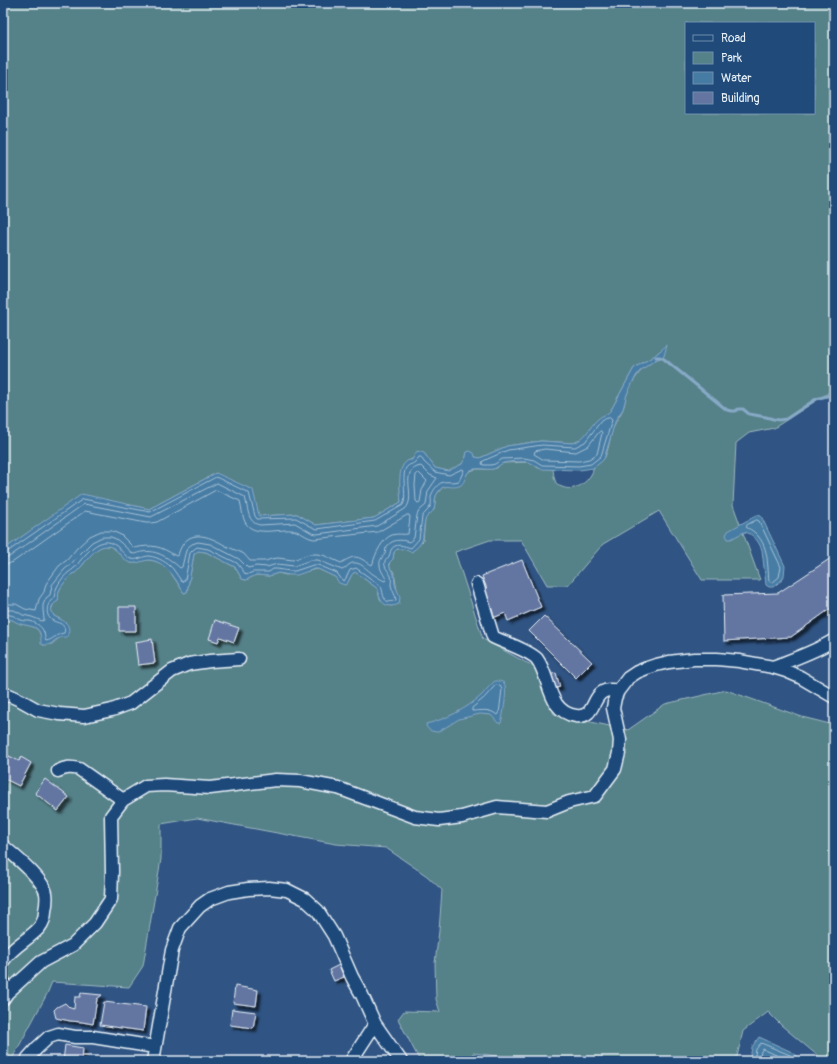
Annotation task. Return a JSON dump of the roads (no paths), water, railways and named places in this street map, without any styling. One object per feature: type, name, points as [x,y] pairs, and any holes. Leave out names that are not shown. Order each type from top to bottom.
[{"type":"street","points":[[477,584],[493,637],[536,658],[544,673],[554,700],[562,712],[577,716],[585,715],[592,710],[597,696],[605,690],[611,689],[618,691]]},
{"type":"street","points":[[773,667],[800,657],[827,645],[834,640]]},
{"type":"street","points":[[5,996],[41,962],[73,945],[94,923],[111,899],[111,816],[123,800],[146,786],[164,785],[210,788],[276,780],[300,781],[338,788],[415,817],[439,820],[462,817],[497,807],[546,811],[569,802],[595,796],[615,769],[619,753],[620,740],[613,708],[615,698],[618,691],[628,678],[637,672],[669,662],[694,659],[738,661],[773,667],[786,671],[800,677],[834,697]]},
{"type":"street","points":[[3,696],[9,695],[38,710],[59,714],[84,716],[112,710],[131,703],[172,671],[189,664],[210,661],[239,660]]},
{"type":"street","points":[[58,771],[66,767],[79,768],[123,800]]},
{"type":"street","points":[[3,846],[36,877],[44,887],[46,894],[45,918],[41,926],[8,954],[3,961]]},
{"type":"street","points":[[153,1061],[172,950],[180,928],[200,906],[210,899],[229,892],[269,888],[287,890],[305,899],[318,911],[334,936],[375,1024],[401,1061]]},
{"type":"street","points":[[3,980],[5,996]]},
{"type":"street","points":[[351,1061],[375,1024]]},
{"type":"street","points":[[27,1061],[37,1048],[49,1037],[58,1034],[75,1037],[93,1037],[155,1047]]},
{"type":"water","points":[[667,345],[664,356],[648,365],[636,376],[627,394],[623,409],[616,419],[604,459],[593,468],[580,470],[541,469],[534,464],[527,462],[510,462],[503,463],[493,469],[471,470],[461,485],[457,487],[442,488],[436,496],[434,509],[426,519],[419,545],[411,552],[404,549],[397,549],[394,552],[393,559],[389,563],[394,574],[395,585],[400,597],[399,604],[394,606],[386,605],[381,601],[378,589],[355,572],[345,585],[339,583],[335,577],[318,569],[297,575],[278,573],[269,576],[256,575],[246,580],[242,579],[235,567],[206,552],[198,551],[194,554],[187,592],[184,593],[170,572],[156,561],[150,560],[131,563],[125,560],[114,548],[103,546],[98,548],[63,584],[59,591],[58,601],[52,607],[54,616],[64,621],[68,626],[69,632],[67,637],[57,639],[47,645],[41,644],[40,633],[37,628],[3,619],[3,550],[82,494],[149,509],[216,473],[253,490],[259,516],[297,514],[316,525],[374,518],[401,502],[401,469],[407,461],[412,460],[417,451],[424,453],[435,468],[448,471],[462,464],[467,452],[470,451],[474,453],[475,457],[480,458],[507,446],[541,441],[573,443],[581,439],[598,419],[611,410],[634,368],[654,356]]},
{"type":"water","points":[[757,515],[761,516],[785,566],[782,580],[773,587],[766,585],[762,550],[755,538],[744,532],[731,539],[728,539],[726,535],[728,531]]},
{"type":"water","points":[[495,681],[504,683],[506,691],[501,723],[498,723],[491,715],[480,714],[459,719],[438,732],[427,728],[426,724],[456,713],[469,705],[482,695]]},
{"type":"water","points":[[759,1037],[792,1052],[803,1061],[752,1061],[750,1059],[752,1047]]},
{"type":"waterway","points":[[656,357],[664,359],[727,410],[731,411],[743,409],[749,414],[779,420],[786,419],[816,399],[834,394]]}]
